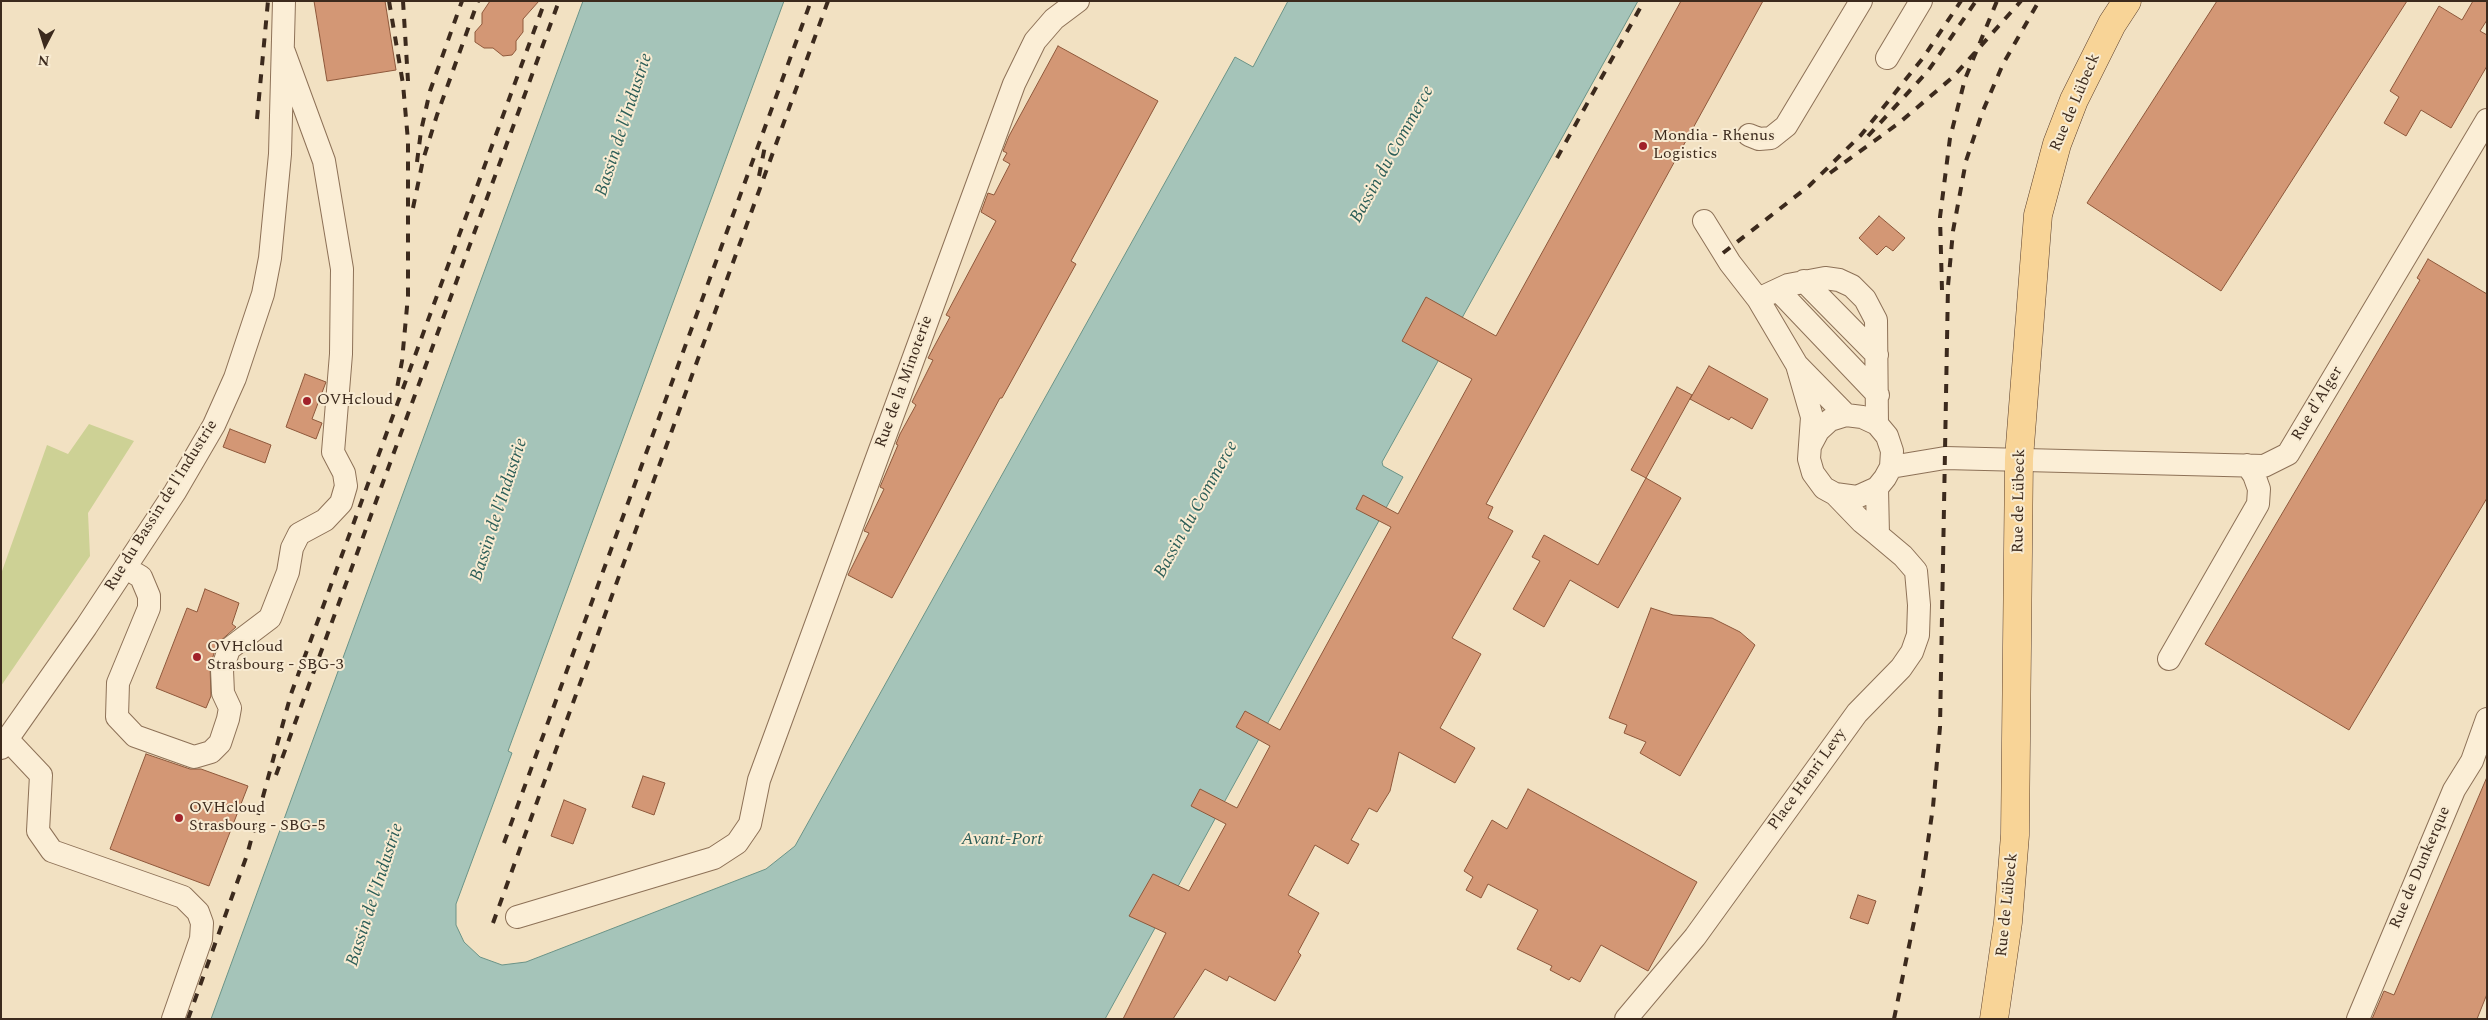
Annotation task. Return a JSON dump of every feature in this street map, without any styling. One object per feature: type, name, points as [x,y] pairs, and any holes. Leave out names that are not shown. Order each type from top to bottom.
[{"type":"main road","name":"Rue de Lübeck","points":[[1994,1019],[2008,922],[2015,835],[2019,458],[2033,251],[2044,185],[2057,144],[2074,100],[2112,24],[2127,1]]},
{"type":"street","name":"Rue du Bassin de l'Industrie","points":[[4,743],[92,619],[175,492],[214,425],[234,378],[263,294],[270,258],[277,200],[284,52],[284,1]]},
{"type":"street","name":"Rue de la Minoterie","points":[[517,917],[714,858],[737,843],[750,824],[759,780],[1014,84],[1035,40],[1054,19],[1078,1]]},
{"type":"street","points":[[1748,134],[1759,139],[1771,138],[1786,126],[1861,1]]},
{"type":"street","points":[[1887,58],[1921,1]]},
{"type":"street","points":[[136,574],[141,577],[149,596],[149,608],[118,683],[117,717],[135,736],[194,757],[211,752],[220,743],[230,708],[223,693],[222,670],[229,649],[270,618],[288,572],[292,548],[299,534],[325,520],[341,503],[346,486],[344,473],[333,452],[341,354],[342,269],[324,161],[284,52]]},
{"type":"street","name":"Rue d'Alger","points":[[1945,458],[2019,458],[2264,466],[2288,454],[2487,120]]},
{"type":"street","points":[[1704,221],[1730,263],[1768,295],[1878,396]]},
{"type":"street","points":[[1768,295],[1804,281],[1825,278],[1839,280],[1852,286],[1865,299],[1876,320],[1878,396],[1882,430],[1892,451],[1890,467],[1877,488],[1878,534]]},
{"type":"street","points":[[1804,281],[1877,355]]},
{"type":"street","points":[[1768,295],[1797,365],[1812,417],[1809,459],[1813,473],[1824,488],[1835,494],[1857,497],[1877,488]]},
{"type":"street","points":[[1797,365],[1846,415]]},
{"type":"street","points":[[1810,446],[1818,431],[1830,420],[1846,415],[1862,416],[1902,446],[1945,458]]},
{"type":"street","points":[[1890,467],[1945,458]]},
{"type":"street","points":[[2169,659],[2258,504],[2258,489],[2254,475],[2247,465]]},
{"type":"street","name":"Place Henri Levy","points":[[1626,1019],[1696,937],[1857,713],[1901,668],[1912,652],[1918,634],[1919,605],[1916,572],[1903,556],[1862,522],[1835,494]]},
{"type":"street","name":"Rue de Dunkerque","points":[[2358,1019],[2460,776],[2472,760],[2487,719]]},
{"type":"street","points":[[4,743],[41,775],[38,831],[52,851],[183,897],[198,912],[202,923],[201,939],[173,1019]]},
{"type":"green space","points":[[89,424],[134,441],[88,513],[90,556],[1,686],[1,574],[47,445],[68,454]]},
{"type":"water","name":"Avant-Port","points":[[583,1],[784,1],[508,751],[512,753],[456,904],[456,925],[464,942],[480,957],[502,965],[526,962],[766,869],[795,846],[1235,57],[1253,67],[1288,1],[1638,1],[1382,462],[1383,466],[1403,477],[1105,1019],[211,1019]]},
{"type":"building","points":[[314,1],[385,1],[396,70],[327,81]]},
{"type":"building","points":[[490,1],[539,1],[523,19],[523,32],[516,41],[516,50],[512,55],[503,56],[493,48],[484,48],[475,42],[475,32],[482,24],[482,13]]},
{"type":"building","points":[[1681,1],[1763,1],[1486,504],[1493,507],[1488,518],[1513,531],[1452,638],[1481,654],[1440,728],[1475,748],[1455,783],[1399,752],[1390,791],[1377,812],[1369,808],[1351,840],[1359,844],[1348,864],[1315,845],[1288,895],[1319,913],[1298,952],[1301,955],[1275,1001],[1229,976],[1227,981],[1205,969],[1173,1019],[1123,1019],[1166,933],[1129,916],[1153,874],[1189,891],[1226,824],[1191,806],[1200,789],[1237,808],[1270,746],[1236,727],[1245,711],[1280,730],[1391,527],[1356,509],[1363,495],[1398,514],[1472,379],[1402,341],[1426,297],[1496,336]]},
{"type":"building","points":[[2217,1],[2407,1],[2221,291],[2087,203]]},
{"type":"building","points":[[2473,1],[2487,1],[2487,20],[2480,31],[2487,35],[2487,66],[2451,128],[2421,110],[2406,136],[2384,123],[2399,97],[2390,91],[2439,6],[2462,20]]},
{"type":"building","points":[[1058,46],[1158,101],[1071,261],[1076,264],[1002,398],[1000,398],[892,598],[848,575],[869,533],[864,531],[884,489],[880,487],[898,445],[896,444],[900,434],[916,405],[912,402],[933,360],[928,358],[950,317],[946,315],[996,221],[981,212],[988,193],[994,195],[1010,164],[1003,160],[1007,153],[1003,151],[1009,136]]},
{"type":"building","points":[[1879,216],[1905,238],[1893,251],[1886,246],[1877,255],[1859,238]]},
{"type":"building","points":[[2428,259],[2487,294],[2487,498],[2349,730],[2205,644],[2420,280],[2417,278]]},
{"type":"building","points":[[1709,366],[1768,399],[1752,429],[1731,417],[1729,420],[1690,399]]},
{"type":"building","name":"OVHcloud","points":[[305,374],[326,382],[312,419],[322,423],[316,439],[286,427]]},
{"type":"building","points":[[1677,387],[1692,395],[1646,478],[1631,470]]},
{"type":"building","points":[[230,429],[271,445],[265,463],[223,447]]},
{"type":"building","points":[[1646,478],[1681,498],[1618,608],[1570,580],[1544,627],[1513,609],[1540,561],[1532,557],[1544,535],[1598,565]]},
{"type":"building","name":"OVHcloud Strasbourg - SBG-3","points":[[205,589],[239,603],[232,624],[236,627],[217,644],[210,666],[211,696],[206,708],[156,688],[187,608],[197,612]]},
{"type":"building","points":[[1651,608],[1673,615],[1712,618],[1740,632],[1755,645],[1680,776],[1640,753],[1646,742],[1624,733],[1627,725],[1609,718]]},
{"type":"building","name":"OVHcloud Strasbourg - SBG-5","points":[[146,754],[190,769],[201,769],[248,786],[209,886],[110,849]]},
{"type":"building","points":[[643,776],[665,783],[654,815],[632,807]]},
{"type":"building","points":[[2487,777],[2487,994],[2477,1019],[2372,1019],[2384,991],[2394,995]]},
{"type":"building","points":[[1528,789],[1697,882],[1648,971],[1601,945],[1580,982],[1571,977],[1569,980],[1550,970],[1552,966],[1517,949],[1538,910],[1488,884],[1481,898],[1466,890],[1473,877],[1464,871],[1492,820],[1507,829]]},
{"type":"building","points":[[564,800],[586,809],[573,844],[551,836]]},
{"type":"building","points":[[1858,895],[1876,901],[1868,924],[1850,918]]},
{"type":"railway","points":[[257,119],[268,1]]},
{"type":"railway","points":[[389,1],[403,84],[408,141],[408,296],[402,361],[396,394]]},
{"type":"railway","points":[[403,1],[408,81]]},
{"type":"railway","points":[[417,162],[421,131],[430,91],[462,1]]},
{"type":"railway","points":[[413,208],[423,160],[437,115],[478,1]]},
{"type":"railway","points":[[188,1019],[247,855],[291,694],[545,1]]},
{"type":"railway","points":[[276,775],[559,1]]},
{"type":"railway","points":[[504,843],[811,1]]},
{"type":"railway","points":[[493,923],[828,1]]},
{"type":"railway","points":[[1557,158],[1644,1]]},
{"type":"railway","points":[[1723,253],[1809,186],[1861,135],[1923,58],[1961,1]]},
{"type":"railway","points":[[1868,136],[1928,71],[1976,1]]},
{"type":"railway","points":[[1942,290],[1940,217],[1950,138],[1965,79],[1997,1]]},
{"type":"railway","points":[[1830,173],[1899,123],[1953,77],[2021,1]]},
{"type":"railway","points":[[1894,1019],[1922,883],[1933,807],[1940,727],[1948,286],[1953,231],[1966,161],[1982,113],[2003,64],[2039,1]]},
{"type":"railway","points":[[759,176],[766,141]]},
{"type":"place","name":"Mondia - Rhenus Logistics","points":[[1643,146]]},
{"type":"place","name":"OVHcloud","points":[[307,401]]},
{"type":"place","name":"OVHcloud Strasbourg - SBG-3","points":[[197,657]]},
{"type":"place","name":"OVHcloud Strasbourg - SBG-5","points":[[179,818]]},
{"type":"water label","name":"Bassin de l'Industrie","points":[[625,125]]},
{"type":"water label","name":"Bassin du Commerce","points":[[1393,155]]},
{"type":"water label","name":"Bassin de l'Industrie","points":[[500,510]]},
{"type":"water label","name":"Bassin du Commerce","points":[[1197,510]]},
{"type":"water label","name":"Bassin de l'Industrie","points":[[376,895]]}]
